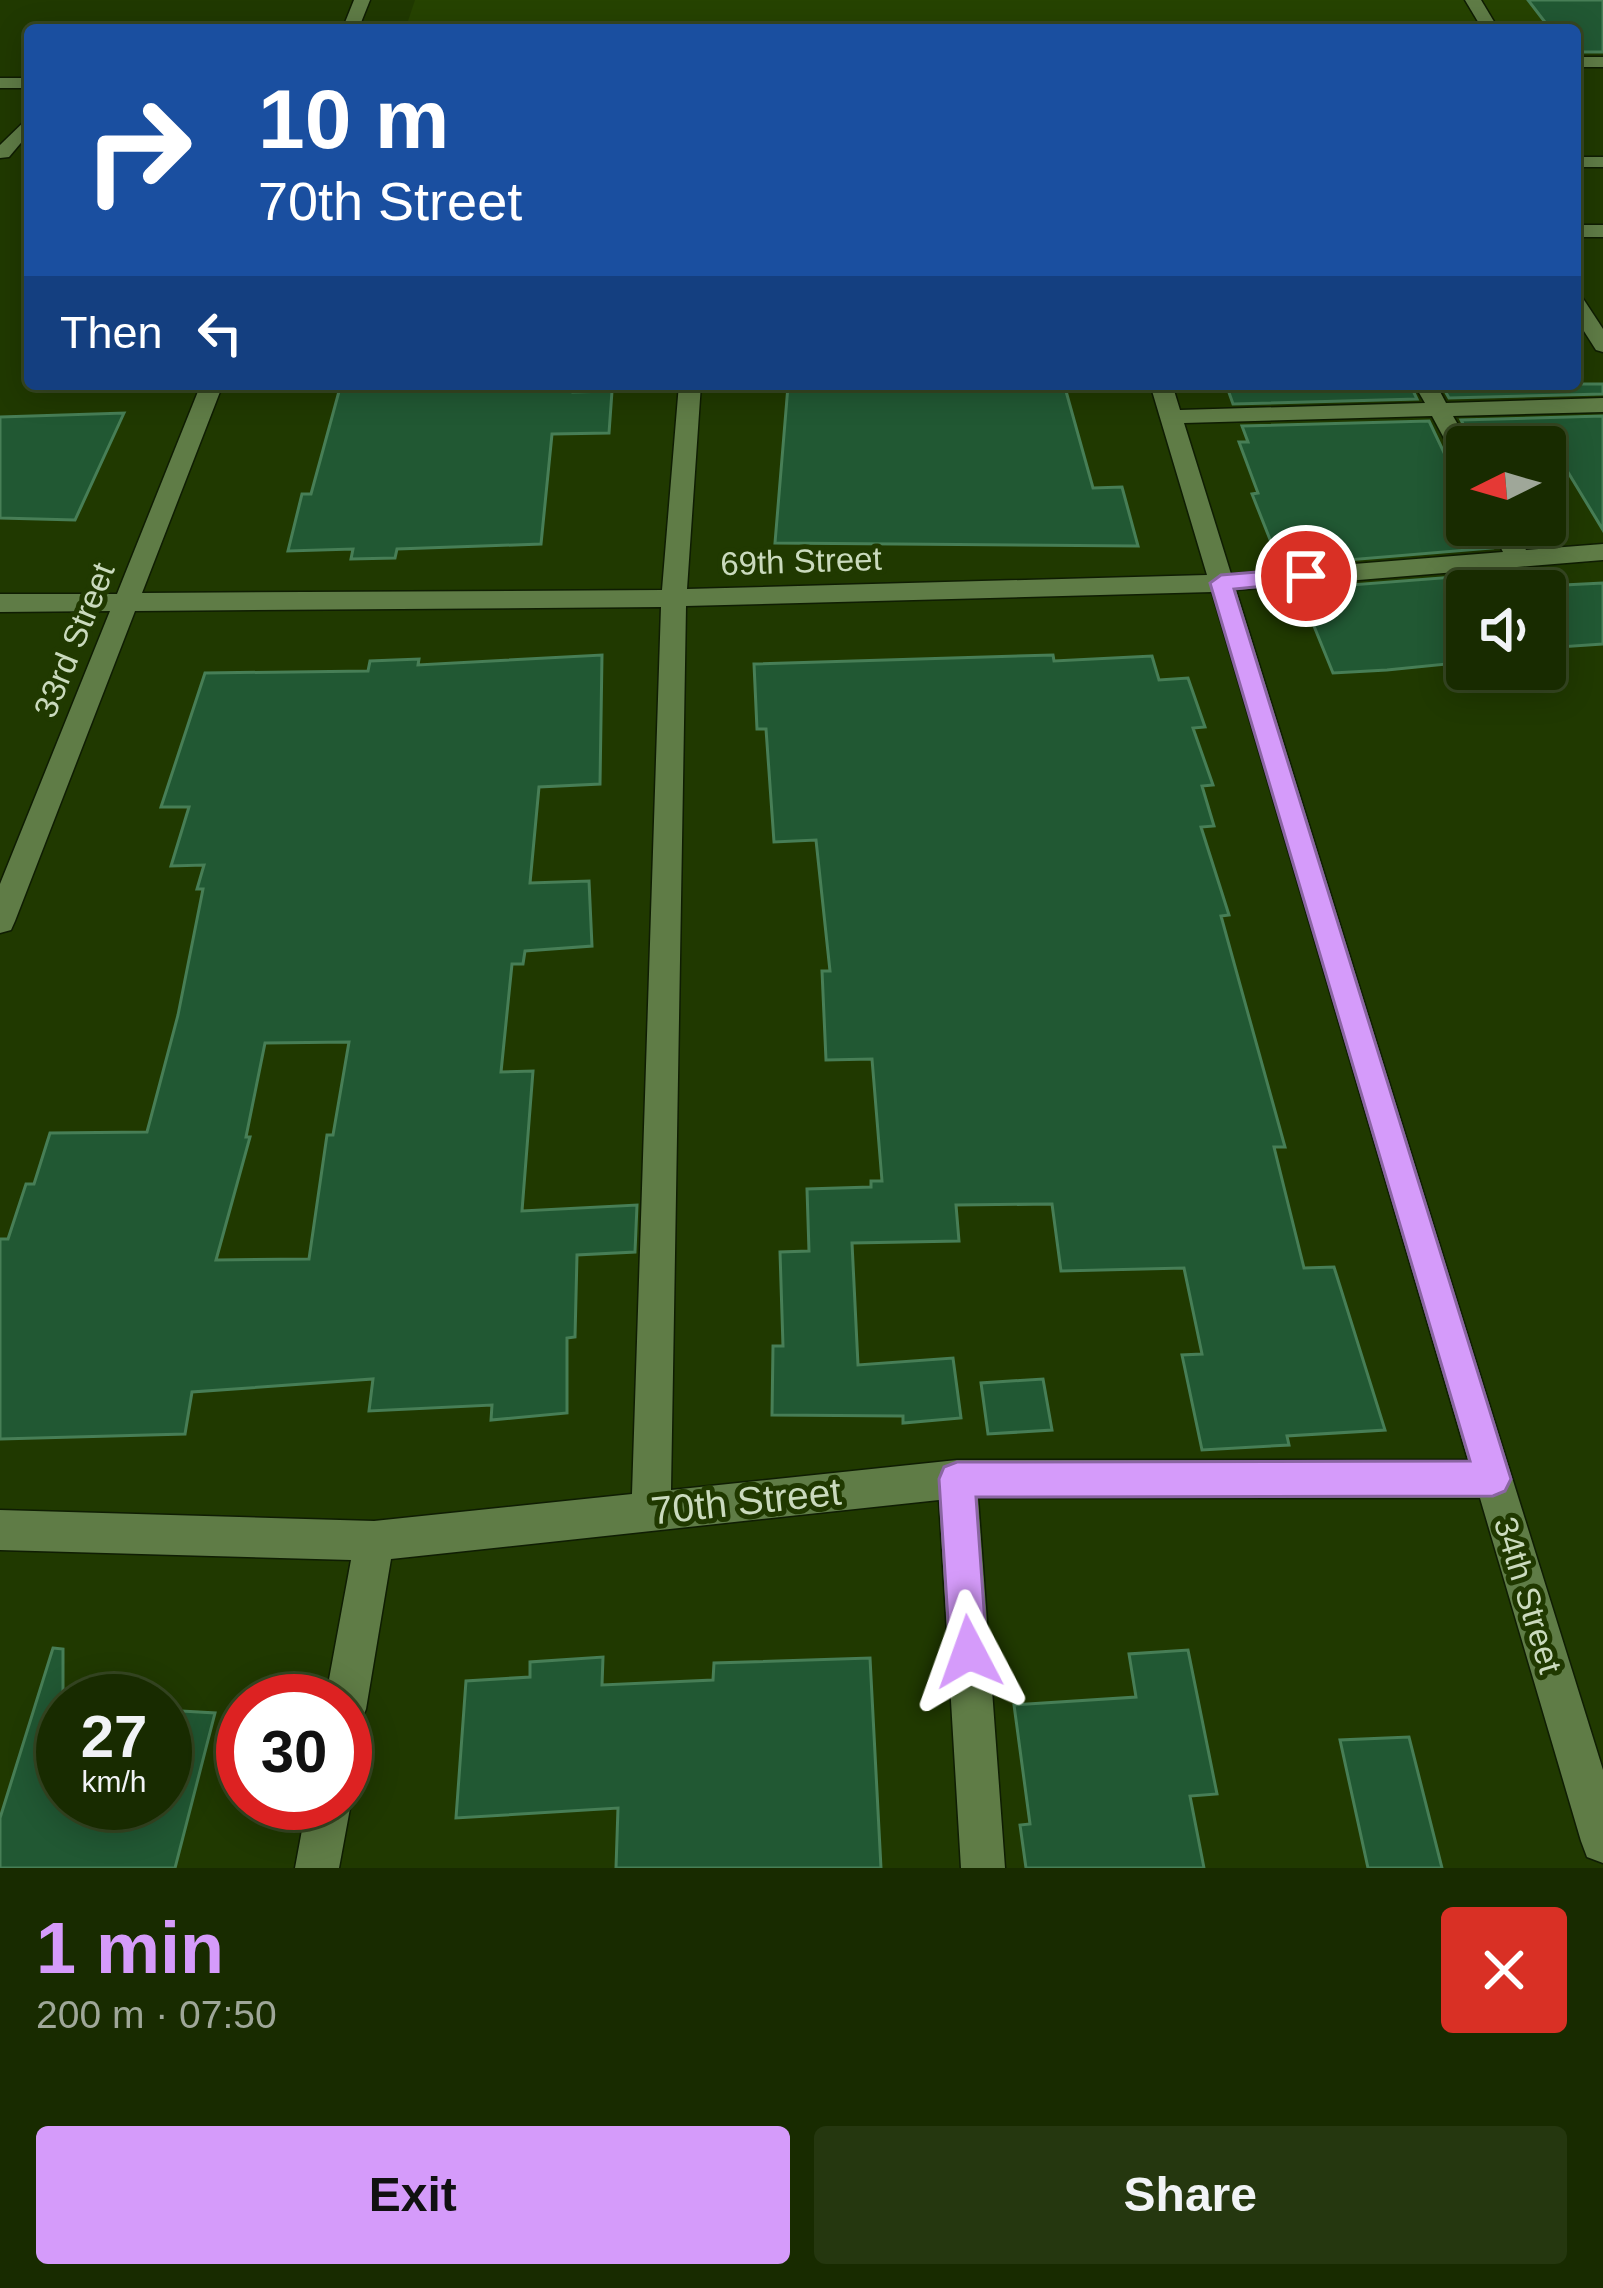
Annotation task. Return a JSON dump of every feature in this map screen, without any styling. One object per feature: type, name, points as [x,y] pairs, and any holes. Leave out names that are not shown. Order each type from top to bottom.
[{"type":"street","points":[[3,153],[24,128]]},
{"type":"street","points":[[1585,313],[1603,346]]},
{"type":"street","name":"33rd Street","points":[[0,921],[210,390]]},
{"type":"street","points":[[651,1511],[674,598],[690,390]]},
{"type":"street","name":"34th Street","points":[[1162,390],[1603,1841]]},
{"type":"street","points":[[1428,390],[1449,426]]},
{"type":"street","points":[[1171,417],[1603,405]]},
{"type":"street","points":[[1512,546],[1518,558]]},
{"type":"street","name":"69th Street","points":[[0,603],[674,598],[1221,583],[1603,552]]},
{"type":"street","points":[[957,1479],[983,1868]]},
{"type":"street","name":"70th Street","points":[[0,1530],[374,1540],[957,1479],[1493,1479]]},
{"type":"street","points":[[351,1674],[374,1540]]},
{"type":"street","points":[[317,1868],[323,1830]]},
{"type":"shaded area","points":[[415,0],[1603,0],[1603,21],[407,24]]},
{"type":"building","points":[[1528,0],[1603,0],[1603,52],[1581,52],[1581,24],[1546,24]]},
{"type":"building","points":[[1581,384],[1603,384],[1603,394],[1449,398],[1444,390],[1581,390]]},
{"type":"building","points":[[339,390],[612,391],[609,433],[552,434],[541,544],[397,549],[395,558],[351,559],[353,549],[288,551],[302,494],[311,494]]},
{"type":"building","points":[[788,390],[1066,390],[1093,488],[1122,487],[1138,546],[775,543]]},
{"type":"building","points":[[1228,390],[1413,390],[1417,399],[1233,404]]},
{"type":"building","points":[[124,413],[75,520],[0,518],[0,417]]},
{"type":"building","points":[[1603,416],[1603,530],[1566,469],[1566,426],[1464,426],[1461,420]]},
{"type":"building","points":[[1429,421],[1446,457],[1446,546],[1492,548],[1288,565],[1281,547],[1273,547],[1252,494],[1258,493],[1239,442],[1248,442],[1242,426]]},
{"type":"building","points":[[1446,578],[1446,664],[1333,673],[1299,589]]},
{"type":"building","points":[[1603,583],[1603,644],[1566,647],[1566,585]]},
{"type":"building","points":[[602,655],[600,784],[539,787],[530,883],[589,881],[592,946],[525,951],[523,964],[512,964],[501,1072],[533,1071],[522,1211],[637,1205],[635,1252],[577,1255],[575,1337],[567,1338],[567,1413],[491,1420],[492,1405],[369,1411],[373,1379],[192,1392],[185,1434],[0,1439],[0,1239],[8,1239],[26,1184],[34,1184],[50,1133],[147,1132],[178,1015],[203,889],[197,889],[204,865],[171,866],[189,807],[161,807],[205,673],[368,671],[370,661],[419,659],[418,665]],"holes":[[[349,1042],[333,1135],[327,1135],[309,1259],[216,1260],[250,1137],[246,1137],[265,1043]]]},
{"type":"building","points":[[1053,655],[1054,661],[1152,656],[1159,680],[1188,678],[1205,727],[1193,728],[1213,785],[1202,786],[1214,826],[1201,827],[1229,915],[1221,916],[1285,1147],[1274,1147],[1304,1268],[1334,1267],[1385,1430],[1287,1436],[1289,1445],[1202,1450],[1182,1355],[1202,1354],[1184,1268],[1061,1271],[1052,1204],[956,1205],[959,1241],[852,1243],[858,1365],[953,1358],[961,1418],[903,1423],[903,1416],[772,1415],[773,1346],[783,1346],[780,1252],[809,1251],[807,1189],[871,1187],[871,1181],[882,1181],[872,1059],[826,1060],[822,971],[830,971],[816,840],[774,842],[766,729],[757,729],[754,664]]},
{"type":"building","points":[[1043,1379],[1052,1430],[988,1434],[981,1383]]},
{"type":"building","points":[[53,1648],[63,1649],[63,1674],[45,1674]]},
{"type":"building","points":[[1188,1650],[1217,1794],[1190,1796],[1204,1868],[1026,1868],[1020,1825],[1030,1824],[1014,1705],[1136,1697],[1129,1654]]},
{"type":"building","points":[[603,1657],[602,1685],[713,1680],[714,1663],[870,1658],[881,1868],[616,1868],[618,1808],[456,1818],[466,1681],[530,1677],[530,1662]]},
{"type":"building","points":[[36,1703],[36,1830],[185,1830],[175,1868],[0,1868],[0,1818]]},
{"type":"building","points":[[192,1712],[215,1713],[192,1802]]},
{"type":"building","points":[[1409,1737],[1442,1868],[1368,1868],[1340,1740]]},
{"type":"route","points":[[969,1652],[957,1479],[1493,1479],[1221,583],[1306,576]]}]
